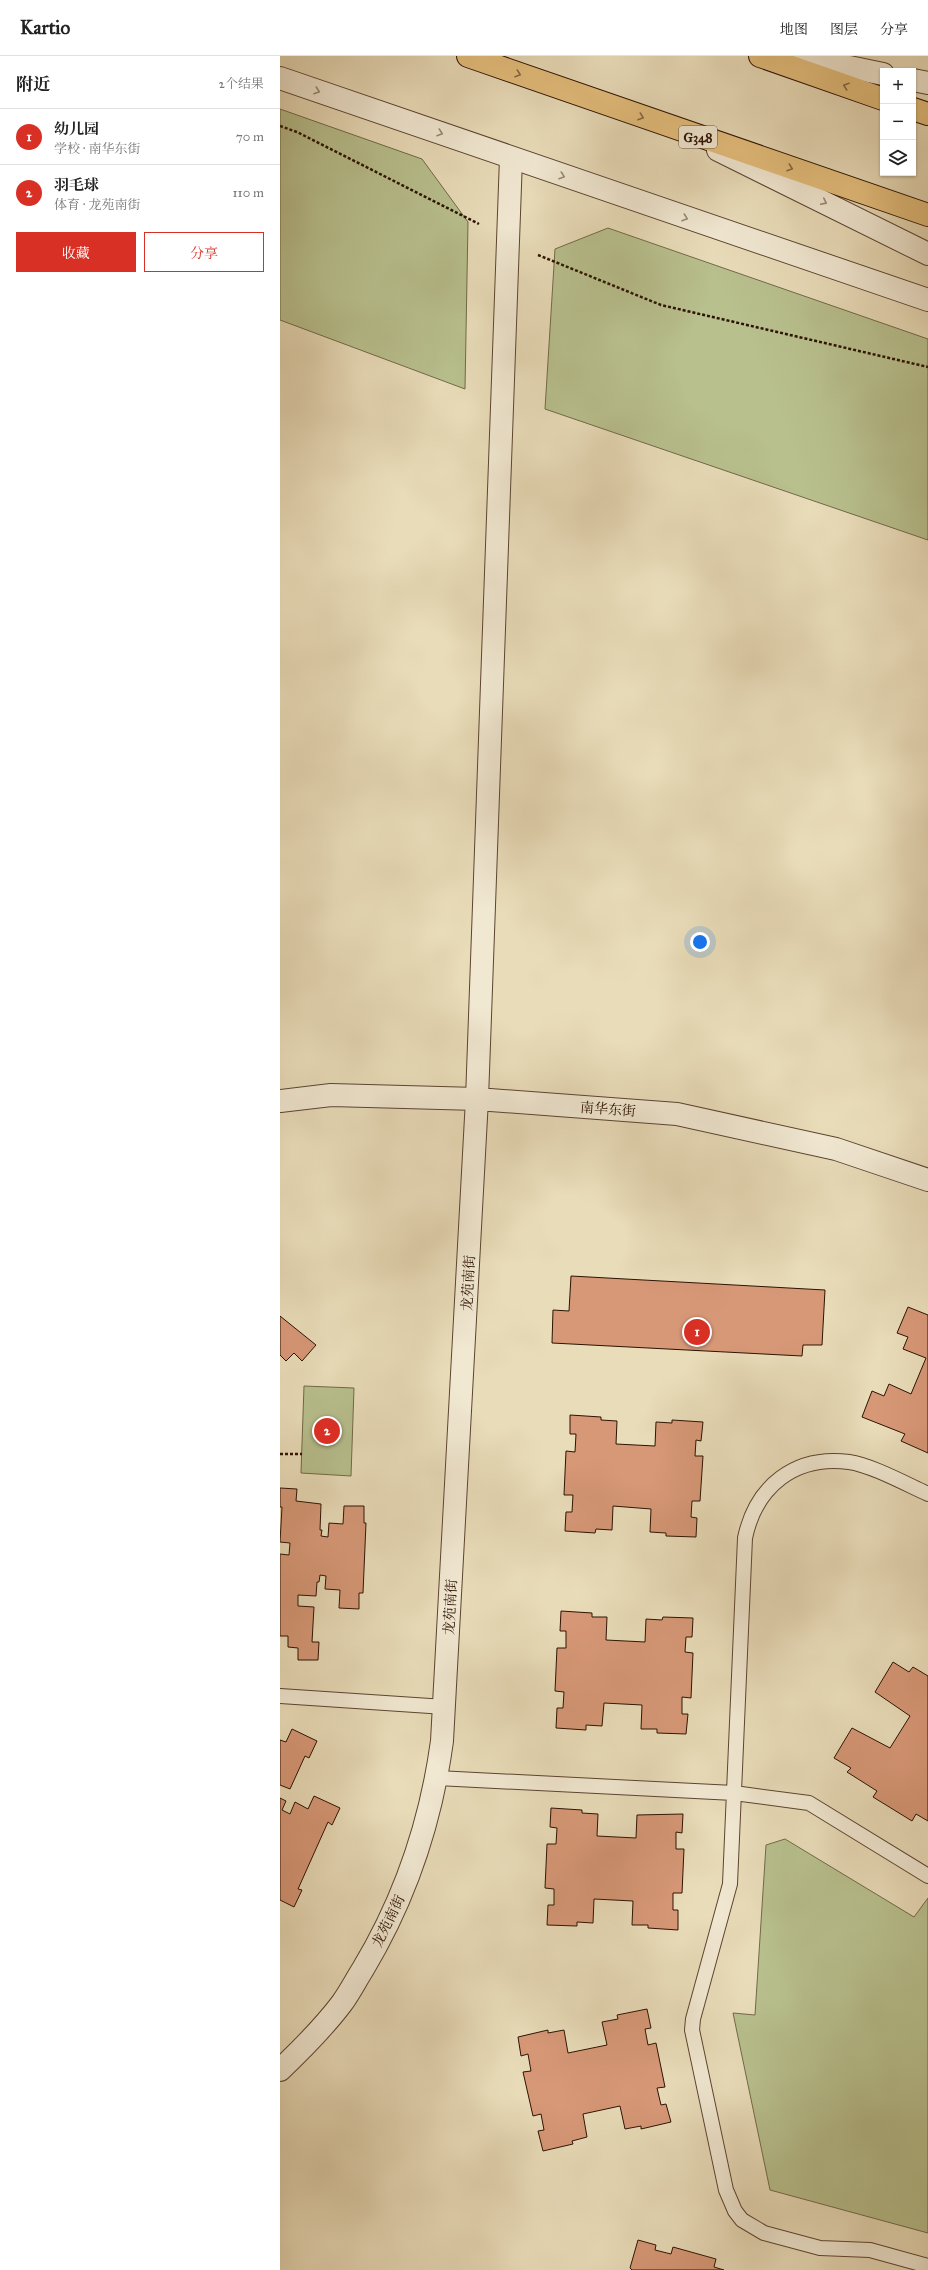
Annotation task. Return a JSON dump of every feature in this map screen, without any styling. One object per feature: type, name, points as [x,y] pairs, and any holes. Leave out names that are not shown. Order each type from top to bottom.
[{"type":"highway","name":"G348","points":[[468,56],[928,215]]},
{"type":"highway","points":[[760,56],[880,98]]},
{"type":"highway","points":[[916,110],[928,114]]},
{"type":"street","points":[[796,56],[880,73]]},
{"type":"street","points":[[280,78],[928,300]]},
{"type":"street","points":[[916,81],[928,83]]},
{"type":"street","points":[[676,129],[928,254]]},
{"type":"street","name":"龙苑南街","points":[[280,2070],[342,2003],[375,1949],[399,1901],[415,1857],[437,1778],[445,1707],[478,1099],[511,158]]},
{"type":"street","name":"南华东街","points":[[280,1101],[331,1095],[478,1099],[677,1114],[836,1149],[928,1180]]},
{"type":"lane","points":[[928,1494],[859,1465],[824,1461],[794,1469],[776,1482],[757,1504],[749,1519],[745,1538],[730,1884],[693,2019],[692,2030],[726,2190],[730,2202],[742,2220],[764,2233],[820,2248],[870,2250],[928,2266]]},
{"type":"lane","points":[[280,1696],[445,1707]]},
{"type":"lane","points":[[437,1778],[734,1793],[809,1803],[928,1876]]},
{"type":"path","points":[[280,126],[297,132],[483,226]]},
{"type":"path","points":[[536,254],[661,305],[928,367]]},
{"type":"path","points":[[280,1454],[302,1454]]},
{"type":"green space","points":[[280,109],[422,159],[468,222],[465,389],[280,320]]},
{"type":"green space","points":[[608,228],[928,339],[928,540],[545,409],[555,249]]},
{"type":"green space","points":[[304,1386],[354,1388],[351,1476],[301,1473]]},
{"type":"green space","points":[[785,1839],[914,1917],[928,1898],[928,2233],[770,2190],[733,2013],[755,2015],[766,1845]]},
{"type":"building","points":[[571,1276],[825,1290],[822,1345],[803,1345],[802,1356],[552,1343],[553,1310],[569,1311]]},
{"type":"building","points":[[908,1307],[928,1315],[928,1453],[901,1441],[905,1434],[862,1417],[872,1391],[884,1396],[889,1384],[911,1394],[926,1358],[903,1349],[908,1337],[897,1333]]},
{"type":"building","points":[[280,1316],[316,1345],[302,1361],[294,1353],[286,1361],[280,1355]]},
{"type":"building","points":[[570,1415],[601,1417],[601,1420],[617,1421],[616,1444],[655,1446],[656,1422],[672,1423],[672,1420],[703,1422],[701,1441],[696,1440],[695,1456],[703,1456],[700,1501],[692,1501],[691,1517],[697,1518],[696,1537],[666,1536],[666,1533],[650,1532],[651,1509],[613,1506],[612,1530],[596,1529],[595,1533],[565,1531],[566,1512],[572,1512],[573,1495],[564,1495],[566,1451],[575,1452],[576,1434],[570,1434]]},
{"type":"building","points":[[280,1488],[297,1489],[296,1501],[321,1504],[321,1536],[328,1537],[329,1523],[343,1524],[344,1506],[364,1506],[364,1523],[366,1523],[363,1593],[359,1593],[359,1609],[339,1608],[340,1590],[325,1589],[326,1576],[320,1575],[319,1582],[317,1582],[316,1596],[298,1595],[298,1606],[314,1607],[312,1642],[319,1642],[318,1660],[298,1660],[298,1648],[288,1647],[288,1636],[280,1636],[280,1554],[289,1555],[290,1543],[280,1542],[282,1507],[280,1507]]},
{"type":"building","points":[[561,1611],[592,1613],[592,1617],[607,1617],[606,1640],[645,1642],[646,1619],[662,1620],[663,1617],[693,1618],[692,1637],[686,1637],[685,1652],[693,1653],[691,1698],[682,1697],[682,1714],[688,1714],[686,1734],[657,1733],[657,1729],[641,1729],[642,1705],[604,1703],[602,1726],[586,1725],[586,1730],[556,1728],[557,1708],[563,1708],[564,1692],[555,1691],[557,1648],[566,1648],[566,1631],[560,1631]]},
{"type":"building","points":[[893,1662],[909,1672],[913,1667],[928,1676],[928,1821],[916,1814],[912,1821],[873,1797],[877,1791],[847,1772],[851,1768],[834,1758],[852,1728],[890,1748],[910,1716],[875,1692]]},
{"type":"building","points":[[292,1729],[317,1741],[309,1758],[305,1756],[290,1789],[280,1785],[280,1740],[286,1742]]},
{"type":"building","points":[[314,1796],[340,1808],[332,1825],[328,1822],[298,1889],[302,1890],[294,1907],[280,1900],[280,1798],[286,1801],[282,1810],[290,1814],[295,1802],[308,1809]]},
{"type":"building","points":[[551,1808],[582,1810],[582,1813],[598,1814],[597,1836],[636,1838],[637,1815],[683,1814],[682,1833],[676,1832],[676,1849],[684,1849],[682,1893],[673,1893],[673,1910],[678,1910],[678,1930],[648,1928],[648,1925],[632,1925],[633,1901],[594,1899],[593,1923],[577,1922],[577,1926],[547,1925],[548,1905],[554,1905],[554,1889],[545,1888],[547,1844],[556,1844],[557,1828],[550,1827]]},
{"type":"building","points":[[647,2009],[651,2028],[645,2029],[648,2045],[656,2043],[665,2087],[657,2088],[661,2105],[666,2104],[671,2122],[641,2129],[641,2126],[625,2129],[620,2106],[583,2114],[587,2137],[572,2141],[573,2144],[543,2151],[538,2131],[544,2130],[541,2114],[533,2116],[523,2072],[531,2071],[528,2054],[521,2056],[518,2037],[548,2030],[548,2033],[564,2030],[568,2053],[607,2045],[602,2022],[618,2019],[617,2015]]},
{"type":"building","points":[[638,2240],[656,2245],[655,2250],[671,2254],[673,2247],[716,2259],[714,2267],[724,2270],[632,2270],[630,2268]]},
{"type":"place","name":"幼儿园","points":[[697,1332]]},
{"type":"place","name":"羽毛球","points":[[327,1431]]}]
